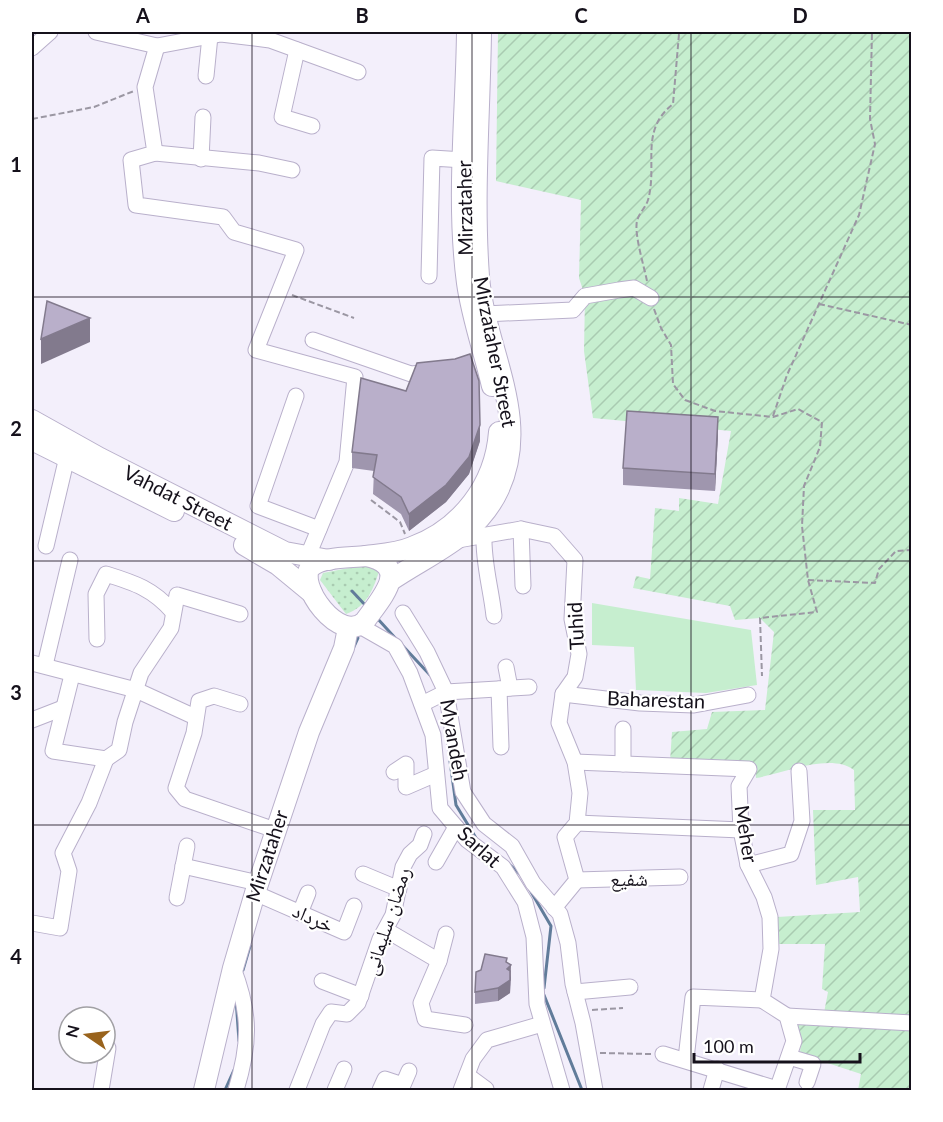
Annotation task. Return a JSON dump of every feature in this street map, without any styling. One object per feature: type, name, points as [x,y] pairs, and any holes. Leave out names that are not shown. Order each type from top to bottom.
[{"type":"main road","name":"Mirzataher","points":[[366,556],[410,548],[445,529],[461,517],[485,485],[493,465],[499,427],[479,361],[467,281],[464,160],[467,32]]},
{"type":"main road","name":"Mirzataher Street","points":[[390,580],[458,540],[476,522],[499,490],[511,447],[508,398],[485,314],[479,276],[477,185],[481,32]]},
{"type":"main road","name":"Vahdat Street","points":[[32,420],[100,458],[285,552],[307,558],[329,560]]},
{"type":"main road","name":"Vahdat Street","points":[[32,441],[257,552],[295,577],[312,593]]},
{"type":"main road","points":[[366,556],[386,562],[390,567],[390,580],[386,591],[354,627],[331,618],[307,585],[310,568],[329,560],[366,556]]},
{"type":"main road","name":"Mirzataher","points":[[204,1090],[233,968],[275,830],[309,732],[354,627]]},
{"type":"street","points":[[32,48],[50,32]]},
{"type":"street","points":[[100,32],[157,46],[181,36],[217,34],[270,40],[358,72]]},
{"type":"street","points":[[206,76],[217,34]]},
{"type":"street","points":[[155,153],[145,87],[157,46]]},
{"type":"street","points":[[297,50],[282,117],[312,126]]},
{"type":"street","points":[[201,159],[203,117]]},
{"type":"street","points":[[292,170],[259,163],[155,153],[131,160],[136,205],[223,217],[234,232],[296,250],[256,350],[355,377],[347,462],[307,558]]},
{"type":"street","points":[[429,276],[432,158],[464,160]]},
{"type":"street","points":[[485,314],[573,309],[585,296],[634,288],[651,298]]},
{"type":"street","points":[[313,340],[411,374],[443,371]]},
{"type":"street","points":[[296,396],[258,506],[319,529]]},
{"type":"street","points":[[46,546],[67,457]]},
{"type":"street","points":[[521,529],[523,586]]},
{"type":"street","name":"Tuhid","points":[[458,540],[521,529],[554,536],[575,560],[572,619],[579,654],[575,677],[563,694],[560,723],[575,762],[580,793],[577,823],[565,837],[577,880]]},
{"type":"street","points":[[484,535],[483,562],[490,578],[494,616]]},
{"type":"street","points":[[70,560],[38,664],[72,675],[136,690],[195,717]]},
{"type":"street","points":[[96,639],[96,594],[106,574],[130,581],[158,594],[173,612]]},
{"type":"street","points":[[32,923],[60,927],[69,871],[63,853],[89,803],[106,759],[119,750],[125,722],[141,674],[171,628],[177,595],[240,614]]},
{"type":"street","name":"Myandeh","points":[[403,613],[402,640],[443,693],[463,792],[484,824],[512,846],[533,883],[560,914],[590,1053],[595,1090]]},
{"type":"street","points":[[354,627],[402,640]]},
{"type":"street","name":"Sarlat","points":[[402,640],[410,673],[433,735],[440,808],[467,840],[503,867],[525,902],[534,937],[537,1004],[562,1090]]},
{"type":"street","points":[[501,747],[506,667]]},
{"type":"street","points":[[72,675],[53,751],[106,759]]},
{"type":"street","points":[[422,704],[443,693],[529,687]]},
{"type":"street","name":"Baharestan","points":[[563,694],[640,703],[694,705],[748,695]]},
{"type":"street","points":[[240,704],[214,696],[199,701],[194,733],[176,788],[185,800],[275,830]]},
{"type":"street","points":[[32,720],[63,708]]},
{"type":"street","points":[[623,729],[623,764]]},
{"type":"street","name":"Meher","points":[[575,762],[749,769],[740,786],[741,830],[748,865],[764,897],[770,917],[771,950],[762,1000]]},
{"type":"street","points":[[394,772],[405,764],[406,787],[436,774]]},
{"type":"street","points":[[748,865],[791,854],[802,821],[799,771]]},
{"type":"street","points":[[577,823],[741,830]]},
{"type":"street","points":[[436,862],[456,827]]},
{"type":"street","name":"رمضان سلیمانی","points":[[297,1090],[331,1012],[347,1014],[360,996],[393,915],[403,867],[410,854],[420,845],[424,834]]},
{"type":"street","points":[[177,898],[187,846]]},
{"type":"street","name":"خرداد","points":[[183,866],[257,888],[300,913],[344,932],[354,906]]},
{"type":"street","points":[[363,874],[399,889]]},
{"type":"street","name":"شفیع","points":[[577,880],[680,878]]},
{"type":"street","points":[[554,908],[577,880]]},
{"type":"street","points":[[300,913],[308,893]]},
{"type":"street","points":[[386,930],[439,961]]},
{"type":"street","points":[[446,934],[439,961],[421,1003],[425,1019],[465,1025]]},
{"type":"street","points":[[233,968],[248,1020],[245,1058],[236,1090]]},
{"type":"street","points":[[322,981],[360,996]]},
{"type":"street","points":[[575,992],[630,987]]},
{"type":"street","points":[[686,1059],[693,997],[762,1000],[787,1016],[912,1023]]},
{"type":"street","points":[[663,1054],[686,1059],[777,1090],[794,1041],[787,1016]]},
{"type":"street","points":[[461,1090],[473,1059],[487,1040],[542,1024]]},
{"type":"street","points":[[789,1057],[813,1064],[807,1082]]},
{"type":"street","points":[[101,1090],[105,1065]]},
{"type":"street","points":[[335,1090],[344,1069]]},
{"type":"street","points":[[711,1090],[717,1069]]},
{"type":"street","points":[[380,1090],[385,1079],[403,1085],[410,1071]]},
{"type":"street","points":[[467,1075],[486,1089]]},
{"type":"path","points":[[773,417],[786,375],[859,215],[875,144],[870,119],[872,32]]},
{"type":"path","points":[[679,34],[673,104],[659,116],[651,141],[651,175],[647,201],[637,221],[651,298],[661,328],[671,345],[673,384],[685,400],[715,411],[773,417],[798,409],[822,422],[820,447],[804,486],[802,526],[808,580],[816,612],[760,618],[762,676]]},
{"type":"path","points":[[32,119],[94,107],[145,87]]},
{"type":"path","points":[[280,291],[354,318]]},
{"type":"path","points":[[819,304],[912,325]]},
{"type":"path","points":[[370,500],[400,522],[410,548]]},
{"type":"path","points":[[808,580],[875,583],[879,569],[896,551],[912,550]]},
{"type":"path","points":[[580,1011],[622,1008]]},
{"type":"path","points":[[590,1053],[663,1054]]},
{"type":"green space","points":[[498,32],[911,32],[911,1090],[858,1090],[861,1074],[800,1054],[801,1036],[794,1021],[823,1018],[828,992],[822,989],[825,944],[778,944],[777,917],[860,912],[858,877],[816,885],[813,810],[855,810],[854,770],[844,765],[819,764],[756,778],[755,767],[751,762],[670,762],[672,732],[707,729],[712,712],[765,710],[774,632],[760,618],[735,620],[730,606],[633,588],[636,576],[650,579],[655,508],[679,511],[679,498],[718,504],[731,431],[593,418],[584,351],[585,296],[579,278],[581,200],[496,181]]},
{"type":"green space","points":[[364,565],[380,568],[375,583],[364,602],[346,614],[320,580],[323,573]]},
{"type":"green space","points":[[592,603],[751,630],[757,685],[706,693],[636,690],[634,647],[592,645]]},
{"type":"building","points":[[47,301],[90,318],[41,339]]},
{"type":"building","points":[[470,354],[479,381],[480,425],[469,457],[446,485],[409,514],[401,497],[373,477],[377,455],[352,452],[361,378],[406,391],[417,363],[455,359]]},
{"type":"building","points":[[627,411],[718,417],[715,474],[623,468]]},
{"type":"building","points":[[485,954],[507,958],[506,962],[511,965],[507,969],[510,971],[510,980],[498,988],[475,992],[476,972],[481,970]]},
{"type":"waterway","points":[[352,591],[367,607]]},
{"type":"waterway","points":[[377,618],[397,640]]},
{"type":"waterway","points":[[353,649],[358,638]]},
{"type":"waterway","points":[[402,645],[430,675]]},
{"type":"waterway","points":[[450,761],[456,805],[476,838]]},
{"type":"waterway","points":[[510,865],[520,874]]},
{"type":"waterway","points":[[530,890],[551,926],[544,988]]},
{"type":"waterway","points":[[243,970],[250,946]]},
{"type":"waterway","points":[[544,995],[582,1090]]},
{"type":"waterway","points":[[236,999],[239,1041]]},
{"type":"waterway","points":[[225,1090],[234,1070]]}]
